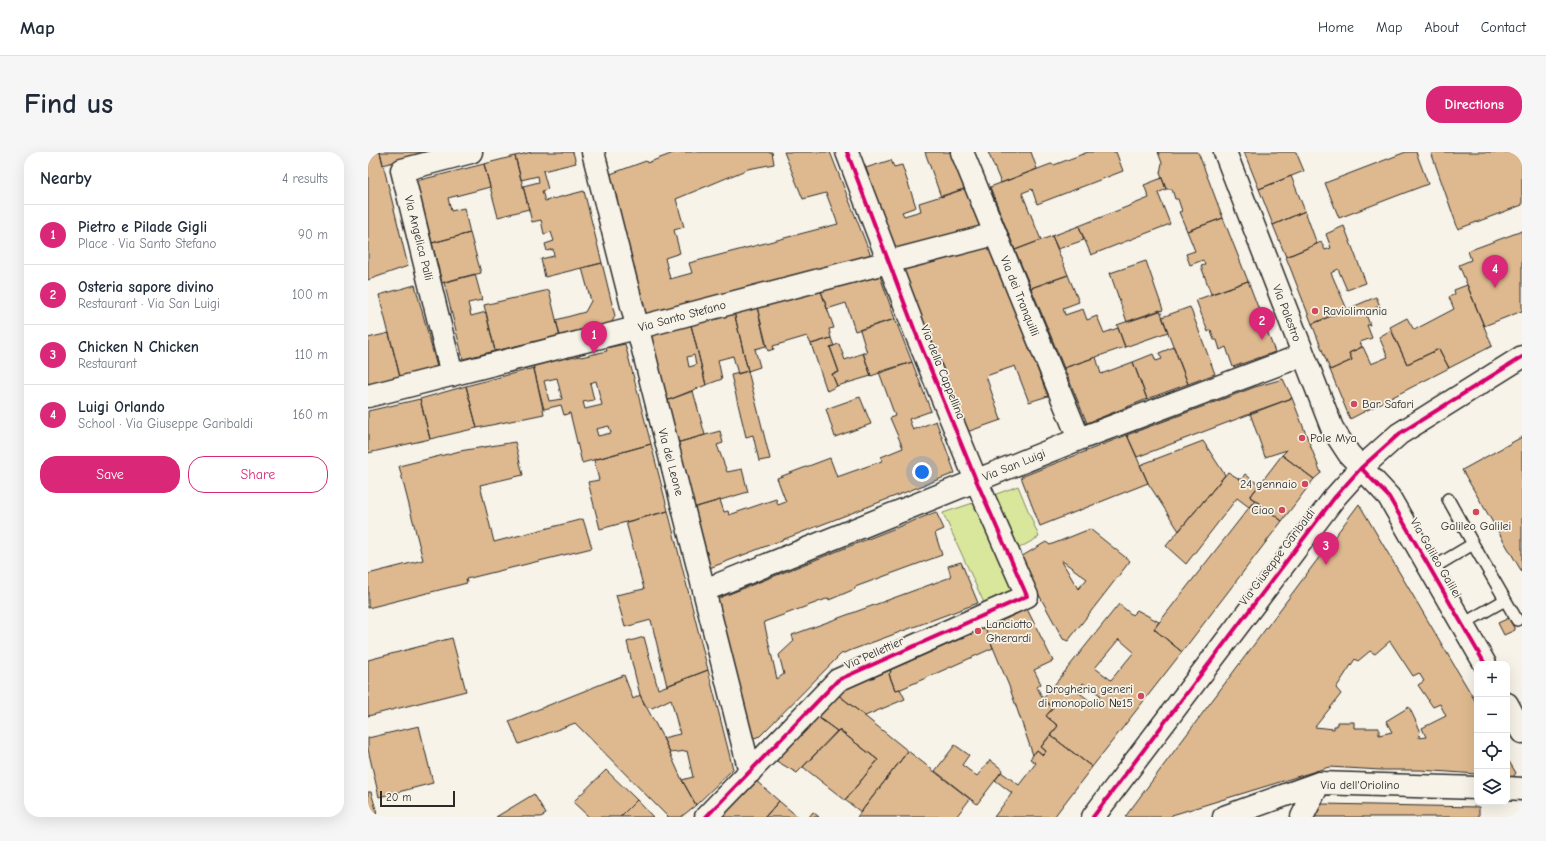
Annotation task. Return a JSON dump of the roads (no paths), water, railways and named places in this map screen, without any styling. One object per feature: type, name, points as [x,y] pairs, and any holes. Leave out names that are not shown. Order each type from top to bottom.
[{"type":"street","name":"Via Angelica Palli","points":[[452,375],[402,170],[471,152]]},
{"type":"street","name":"Via della Cappellina","points":[[847,152],[915,331],[976,480],[1027,596]]},
{"type":"street","name":"Via dei Tranquilli","points":[[962,152],[1079,439]]},
{"type":"street","name":"Via Palestro","points":[[1225,152],[1332,428],[1341,444],[1361,468]]},
{"type":"street","name":"Via del Leone","points":[[600,154],[636,328],[705,590],[750,772]]},
{"type":"street","name":"Via Santo Stefano","points":[[368,396],[636,328],[995,234]]},
{"type":"street","name":"Via San Luigi","points":[[705,590],[1079,439],[1303,355]]},
{"type":"street","name":"Via Giuseppe Garibaldi","points":[[1093,817],[1335,497],[1361,468],[1399,434],[1522,357]]},
{"type":"street","name":"Via Galileo Galilei","points":[[1361,468],[1389,497],[1483,661]]},
{"type":"street","name":"Via Pellettier","points":[[706,817],[838,680],[1027,596]]},
{"type":"street","points":[[1510,710],[1522,732]]},
{"type":"street","points":[[1302,817],[1319,783]]},
{"type":"street","name":"Via dell'Oriolino","points":[[1224,817],[1319,783],[1474,788]]},
{"type":"street","points":[[1510,788],[1522,789]]},
{"type":"lane","points":[[1448,499],[1517,620]]},
{"type":"lane","points":[[1431,569],[1474,544]]},
{"type":"lane","points":[[1463,624],[1505,600]]},
{"type":"place","name":"Luigi Orlando","points":[[1495,288]]},
{"type":"place","name":"Raviolimania","points":[[1315,311]]},
{"type":"place","name":"Osteria sapore divino","points":[[1262,340]]},
{"type":"place","name":"Pietro e Pilade Gigli","points":[[594,354]]},
{"type":"place","name":"Bar Safari","points":[[1354,404]]},
{"type":"place","name":"Pole Mya","points":[[1302,438]]},
{"type":"place","name":"24 gennaio","points":[[1305,484]]},
{"type":"place","name":"Ciao","points":[[1282,510]]},
{"type":"place","name":"Galileo Galilei","points":[[1476,512]]},
{"type":"place","name":"Chicken N Chicken","points":[[1326,565]]},
{"type":"place","name":"Lanciotto Gherardi","points":[[978,631]]},
{"type":"place","name":"Drogheria generi di monopolio №15","points":[[1141,696]]}]
